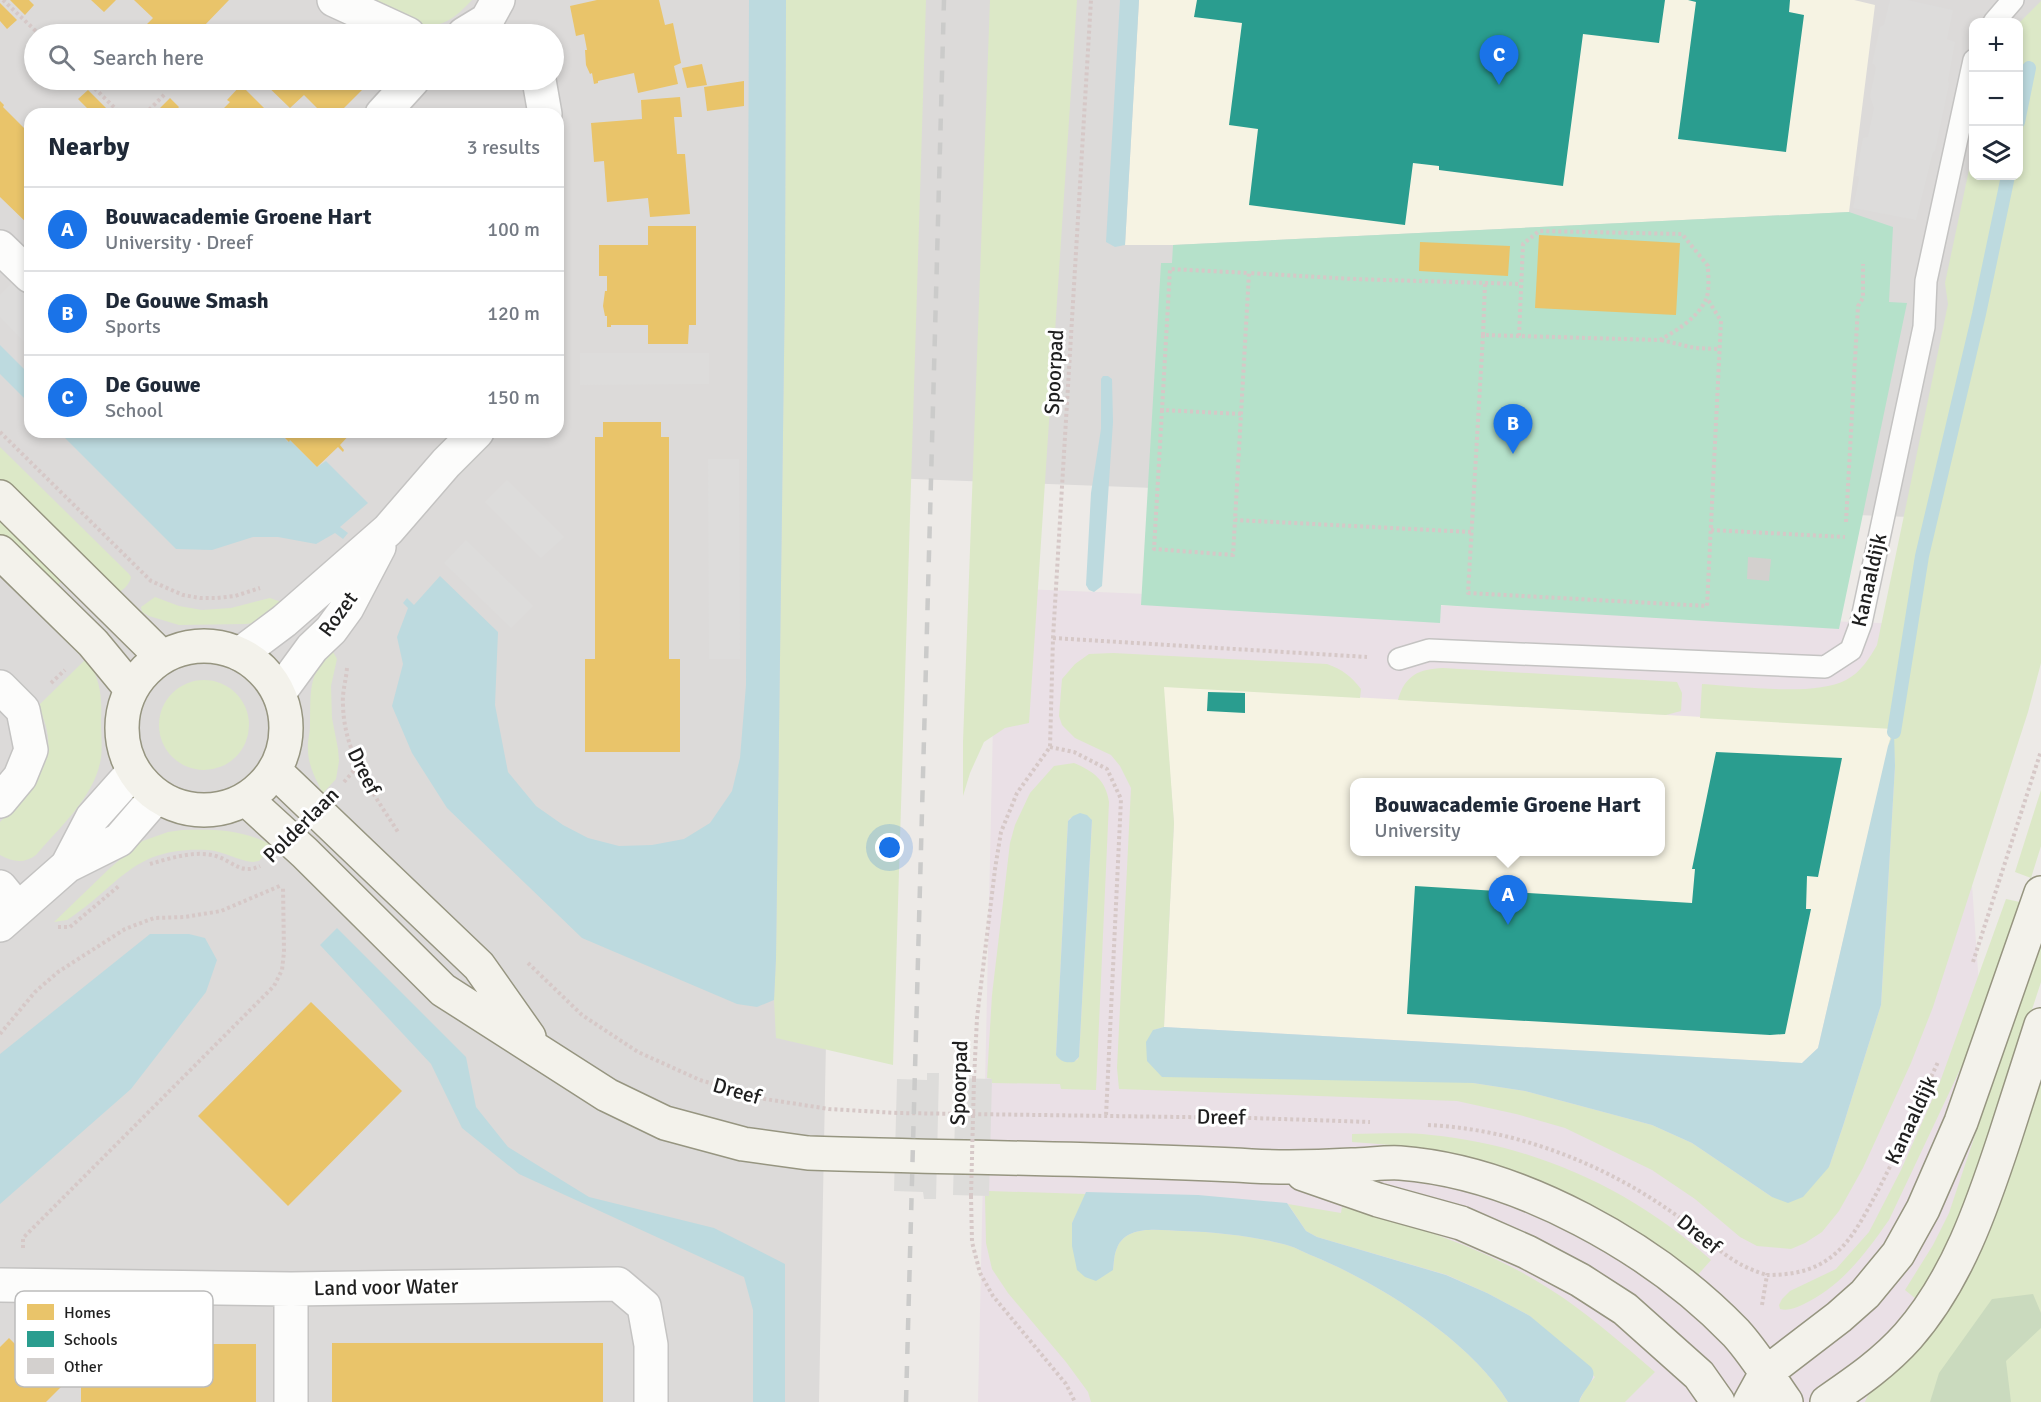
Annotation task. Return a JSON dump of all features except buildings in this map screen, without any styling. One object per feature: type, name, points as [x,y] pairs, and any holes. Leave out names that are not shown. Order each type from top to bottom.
[{"type":"main road","points":[[0,497],[162,657]]},
{"type":"main road","points":[[0,552],[93,643],[131,688]]},
{"type":"main road","points":[[214,646],[240,654],[256,664],[269,677],[279,693],[286,712],[287,732],[284,752],[275,771],[263,787],[246,799],[217,811],[186,809],[157,796],[133,771],[123,745],[122,716],[131,688],[144,670],[162,657],[188,647],[214,646]]},
{"type":"main road","points":[[275,771],[479,966],[538,1050]]},
{"type":"main road","points":[[246,799],[291,839],[443,990],[607,1095],[665,1123],[743,1144],[808,1153],[1287,1168],[1398,1163],[1443,1170],[1495,1184],[1539,1200],[1591,1223],[1630,1248],[1672,1277],[1737,1335],[1786,1402]]},
{"type":"main road","name":"Kanaaldijk","points":[[1750,1402],[1766,1373],[1865,1294],[1899,1254],[1923,1209],[1962,1122],[2041,893]]},
{"type":"main road","points":[[1827,1402],[1881,1364],[1909,1336],[1941,1292],[1967,1240],[1989,1185],[2041,1025]]},
{"type":"main road","points":[[1287,1168],[1378,1200],[1461,1223],[1527,1252],[1580,1280],[1625,1309],[1699,1375],[1718,1402]]},
{"type":"street","points":[[334,0],[386,24]]},
{"type":"street","points":[[387,108],[404,90]]},
{"type":"street","points":[[541,90],[544,108]]},
{"type":"street","points":[[0,247],[24,270]]},
{"type":"street","name":"Rozet","points":[[240,654],[284,621],[388,530],[446,463],[471,438]]},
{"type":"street","name":"Rozet","points":[[279,693],[312,648],[331,630],[347,608],[388,530]]},
{"type":"street","points":[[0,687],[23,710],[31,750],[20,777],[0,801]]},
{"type":"street","points":[[67,866],[92,818],[133,771]]},
{"type":"street","points":[[6,907],[67,866],[119,840],[157,796]]},
{"type":"street","name":"Land voor Water","points":[[12,1285],[291,1289],[618,1284],[644,1306],[651,1346],[651,1402]]},
{"type":"street","points":[[291,1289],[291,1402]]},
{"type":"lane","points":[[1997,18],[2013,0]]},
{"type":"lane","name":"Kanaaldijk","points":[[1399,659],[1429,650],[1825,667],[1851,650],[1861,623],[1924,327],[1926,281],[1971,72]]},
{"type":"path","points":[[3,0],[28,24]]},
{"type":"path","name":"Spoorpad","points":[[1075,1402],[1066,1384],[993,1296],[980,1273],[972,1242],[971,1196],[977,1018],[994,869],[1001,832],[1017,793],[1050,747],[1053,638],[1091,0]]},
{"type":"path","points":[[96,90],[115,108]]},
{"type":"path","points":[[151,108],[165,94]]},
{"type":"path","points":[[1519,336],[1523,244],[1539,231],[1682,234],[1708,266],[1707,298],[1696,314],[1660,340]]},
{"type":"path","points":[[1711,530],[1846,537],[1858,306],[1863,298],[1863,264]]},
{"type":"path","points":[[1249,273],[1233,555],[1154,549],[1170,268],[1521,284]]},
{"type":"path","points":[[1485,283],[1467,593],[1707,606],[1721,321],[1707,298]]},
{"type":"path","points":[[1483,335],[1660,340],[1695,348],[1720,349]]},
{"type":"path","points":[[1162,410],[1241,414]]},
{"type":"path","points":[[0,432],[151,581],[183,595],[217,598],[235,596],[271,584],[288,590],[302,603]]},
{"type":"path","points":[[1235,520],[1472,532]]},
{"type":"path","name":"Dreef","points":[[331,630],[344,642],[348,654],[343,691],[344,726],[357,767],[399,832]]},
{"type":"path","points":[[1053,638],[1399,659]]},
{"type":"path","points":[[1050,747],[1074,752],[1107,769],[1120,799],[1106,1116]]},
{"type":"path","points":[[1969,973],[2041,751]]},
{"type":"path","name":"Polderlaan","points":[[318,810],[357,767]]},
{"type":"path","points":[[12,1285],[23,1238],[274,987],[282,970],[284,952],[283,872],[291,839]]},
{"type":"path","name":"Polderlaan","points":[[148,864],[178,856],[216,856],[241,868],[251,870],[267,862],[291,839]]},
{"type":"path","points":[[6,907],[43,927],[70,927],[127,879]]},
{"type":"path","points":[[0,1034],[35,992],[58,972],[125,929],[154,918],[185,917],[221,911],[283,885]]},
{"type":"path","name":"Dreef","points":[[524,960],[582,1015],[638,1052],[700,1080],[765,1099],[829,1108],[897,1113],[1372,1122]]},
{"type":"path","name":"Kanaaldijk","points":[[1767,1275],[1804,1272],[1821,1263],[1836,1253],[1859,1226],[1884,1178],[1938,1061]]},
{"type":"path","name":"Dreef","points":[[1427,1125],[1473,1130],[1540,1146],[1605,1173],[1636,1189],[1680,1218],[1734,1262],[1767,1275]]},
{"type":"path","points":[[1737,1335],[1764,1303],[1767,1275]]},
{"type":"shaded area","points":[[0,0],[2041,0],[2041,522],[837,476],[819,1402],[0,1402]]},
{"type":"shaded area","points":[[1139,0],[1854,0],[1875,5],[1849,212],[1173,245],[1125,245]]},
{"type":"shaded area","points":[[1890,0],[1908,0],[1953,10],[1947,39],[1955,42],[1949,84],[1935,151],[1916,220],[1853,208],[1859,179],[1856,176],[1863,138],[1868,137],[1874,108],[1870,96],[1876,68],[1872,64],[1880,27],[1884,25]]},
{"type":"shaded area","points":[[13,282],[24,293],[24,342],[0,317],[0,295]]},
{"type":"shaded area","points":[[580,353],[709,353],[709,384],[580,385]]},
{"type":"shaded area","points":[[708,459],[739,459],[740,659],[709,659]]},
{"type":"shaded area","points":[[507,480],[564,537],[541,558],[485,502]]},
{"type":"shaded area","points":[[466,540],[533,606],[511,628],[444,563]]},
{"type":"shaded area","points":[[996,588],[1954,626],[2008,1402],[978,1402]]},
{"type":"shaded area","points":[[1163,686],[1893,728],[1818,1048],[1802,1063],[1164,1027],[1174,823]]},
{"type":"green space","points":[[364,0],[472,0],[447,21],[437,24],[416,23]]},
{"type":"green space","points":[[786,0],[926,0],[893,1065],[776,1038],[774,1000],[785,283]]},
{"type":"green space","points":[[990,0],[1077,0],[1029,723],[1005,728],[984,742],[970,773],[963,796],[963,742]]},
{"type":"green space","points":[[2041,1],[2041,663],[2028,712],[1933,1007],[1911,1063],[1863,1168],[1839,1211],[1822,1232],[1791,1249],[1757,1246],[1740,1237],[1695,1199],[1652,1170],[1565,1128],[1457,1101],[1119,1089],[1117,1068],[1131,788],[1120,766],[1111,755],[1075,738],[1062,725],[1059,716],[1062,679],[1075,664],[1089,654],[1113,653],[1327,664],[1354,680],[1361,689],[1360,698],[1164,687],[1174,823],[1164,1027],[1153,1030],[1525,1091],[1652,1125],[1692,1143],[1772,1197],[1829,1167],[1881,1005],[1895,766],[1893,734],[1888,746],[1893,729],[1700,718],[1702,684],[1776,689],[1832,685],[1856,673],[1868,660],[1877,645],[1948,304],[1945,283],[1969,170],[1969,180],[2023,180],[2023,19]]},
{"type":"green space","points":[[1849,212],[1893,227],[1889,302],[1907,303],[1839,629],[1441,605],[1440,623],[1141,605],[1161,263],[1172,263],[1173,245]]},
{"type":"green space","points":[[0,447],[129,574],[130,580],[122,590],[115,593],[0,479]]},
{"type":"green space","points":[[0,516],[66,581],[59,584],[56,590],[0,535]]},
{"type":"green space","points":[[155,597],[179,606],[202,610],[231,608],[270,598],[284,603],[256,623],[179,625],[142,612],[141,607]]},
{"type":"green space","points":[[332,650],[337,659],[331,686],[332,718],[339,761],[336,779],[323,793],[308,756],[311,694],[314,676]]},
{"type":"green space","points":[[86,659],[95,673],[101,696],[101,753],[96,776],[74,812],[36,855],[23,861],[9,859],[0,855],[0,822],[34,783],[47,757],[46,725],[38,706]]},
{"type":"green space","points":[[1443,668],[1677,682],[1682,693],[1681,711],[1666,715],[1398,700],[1401,691],[1414,675],[1427,670]]},
{"type":"green space","points":[[204,680],[229,688],[241,700],[249,725],[241,750],[229,762],[204,770],[179,762],[167,750],[159,725],[167,700],[179,688]]},
{"type":"green space","points":[[1074,763],[1087,769],[1102,782],[1109,802],[1096,1090],[1061,1089],[1060,1084],[992,1083],[992,1079],[987,1078],[992,995],[1010,843],[1015,825],[1030,793],[1054,766]],"holes":[[[1070,818],[1090,818],[1092,821],[1079,1057],[1077,1060],[1065,1061],[1056,1055],[1068,821]]]},
{"type":"green space","points":[[2041,790],[2041,846],[2031,878],[2015,872]]},
{"type":"green space","points":[[217,830],[240,833],[273,846],[259,861],[253,862],[208,850],[182,850],[162,854],[129,870],[67,920],[54,922],[140,842],[168,832]]},
{"type":"green space","points":[[2006,899],[2020,902],[2021,905],[1975,1038],[1889,1220],[1861,1257],[1829,1289],[1799,1306],[1780,1309],[1782,1299],[1790,1291],[1836,1269],[1869,1232],[1901,1170],[1940,1082]]},
{"type":"green space","points":[[2041,937],[2041,982],[1961,1226],[1939,1268],[1916,1299],[1905,1290],[1933,1245],[1949,1213]]},
{"type":"green space","points":[[2041,1069],[2041,1402],[1865,1402],[1880,1380]]},
{"type":"green space","points":[[1401,1133],[1470,1140],[1545,1160],[1616,1192],[1649,1212],[1711,1260],[1696,1277],[1635,1231],[1567,1194],[1531,1179],[1494,1166],[1421,1148],[1352,1142],[1352,1134]]},
{"type":"green space","points":[[989,1191],[1086,1194],[1072,1223],[1113,1270],[1116,1250],[1122,1240],[1129,1235],[1146,1230],[1233,1235],[1287,1245],[1366,1282],[1421,1316],[1471,1357],[1492,1379],[1508,1402],[1091,1402],[1088,1392],[1066,1362],[1008,1293],[992,1269],[986,1243],[985,1196],[989,1196]]},
{"type":"green space","points":[[1288,1204],[1341,1213],[1342,1207],[1428,1232],[1484,1254],[1537,1281],[1562,1297],[1655,1372],[1625,1402],[1579,1402],[1585,1389],[1595,1377],[1530,1316],[1447,1275],[1317,1237],[1306,1231]]},
{"type":"green space","points":[[2033,1294],[2041,1313],[2041,1328],[2006,1361],[2011,1402],[1930,1402],[1939,1373],[1992,1299]]},
{"type":"water","points":[[749,0],[786,0],[785,283],[776,958],[774,1000],[757,1007],[737,1004],[582,938],[447,808],[412,753],[392,706],[403,664],[397,637],[408,608],[403,603],[407,598],[414,605],[440,576],[498,632],[495,705],[508,772],[536,806],[563,825],[588,838],[619,846],[652,845],[684,839],[710,823],[732,791],[740,758],[746,685]]},
{"type":"water","points":[[1120,0],[1139,0],[1125,245],[1115,247],[1106,242]]},
{"type":"water","points":[[0,345],[24,369],[24,398],[0,374]]},
{"type":"water","points":[[1103,376],[1112,379],[1113,422],[1102,586],[1094,592],[1086,585],[1091,493],[1101,429],[1101,379]]},
{"type":"water","points":[[65,438],[284,438],[288,442],[290,440],[317,467],[326,461],[368,503],[340,527],[348,533],[343,539],[335,533],[316,544],[278,537],[253,537],[212,550],[176,549]]},
{"type":"water","points":[[1894,732],[1895,766],[1881,1005],[1829,1167],[1803,1197],[1788,1203],[1772,1197],[1692,1143],[1652,1125],[1525,1091],[1473,1083],[1162,1077],[1147,1061],[1146,1042],[1153,1030],[1164,1027],[1802,1063],[1818,1048],[1888,746]]},
{"type":"water","points":[[1080,813],[1092,820],[1079,1057],[1074,1062],[1069,1062],[1062,1061],[1056,1055],[1068,821]]},
{"type":"water","points":[[337,928],[466,1057],[476,1107],[508,1147],[589,1197],[714,1228],[785,1264],[785,1402],[753,1402],[753,1310],[744,1277],[519,1174],[462,1128],[431,1064],[320,945]]},
{"type":"water","points":[[150,934],[189,934],[205,938],[217,960],[206,992],[131,1089],[0,1204],[0,1054]]},
{"type":"water","points":[[1086,1192],[1198,1195],[1287,1203],[1306,1231],[1317,1237],[1446,1275],[1487,1293],[1530,1316],[1591,1367],[1592,1380],[1579,1402],[1508,1402],[1492,1379],[1471,1357],[1421,1316],[1394,1298],[1339,1268],[1290,1246],[1271,1241],[1207,1232],[1146,1230],[1129,1235],[1122,1240],[1116,1250],[1113,1270],[1096,1281],[1085,1277],[1077,1270],[1072,1246],[1072,1223]]},
{"type":"pier","points":[[927,1073],[939,1073],[936,1199],[924,1199],[923,1192],[894,1191],[897,1079],[927,1080]]},
{"type":"pier","points":[[956,1078],[992,1079],[989,1196],[953,1195]]},
{"type":"waterway","points":[[2023,97],[2029,68]]},
{"type":"waterway","points":[[1894,732],[1922,556],[1979,314],[2007,180]]},
{"type":"railway","points":[[906,1402],[944,0]]},
{"type":"place","name":"De Gouwe","points":[[1499,85]]},
{"type":"place","name":"De Gouwe Smash","points":[[1513,454]]},
{"type":"place","name":"Bouwacademie Groene Hart","points":[[1508,925]]}]
